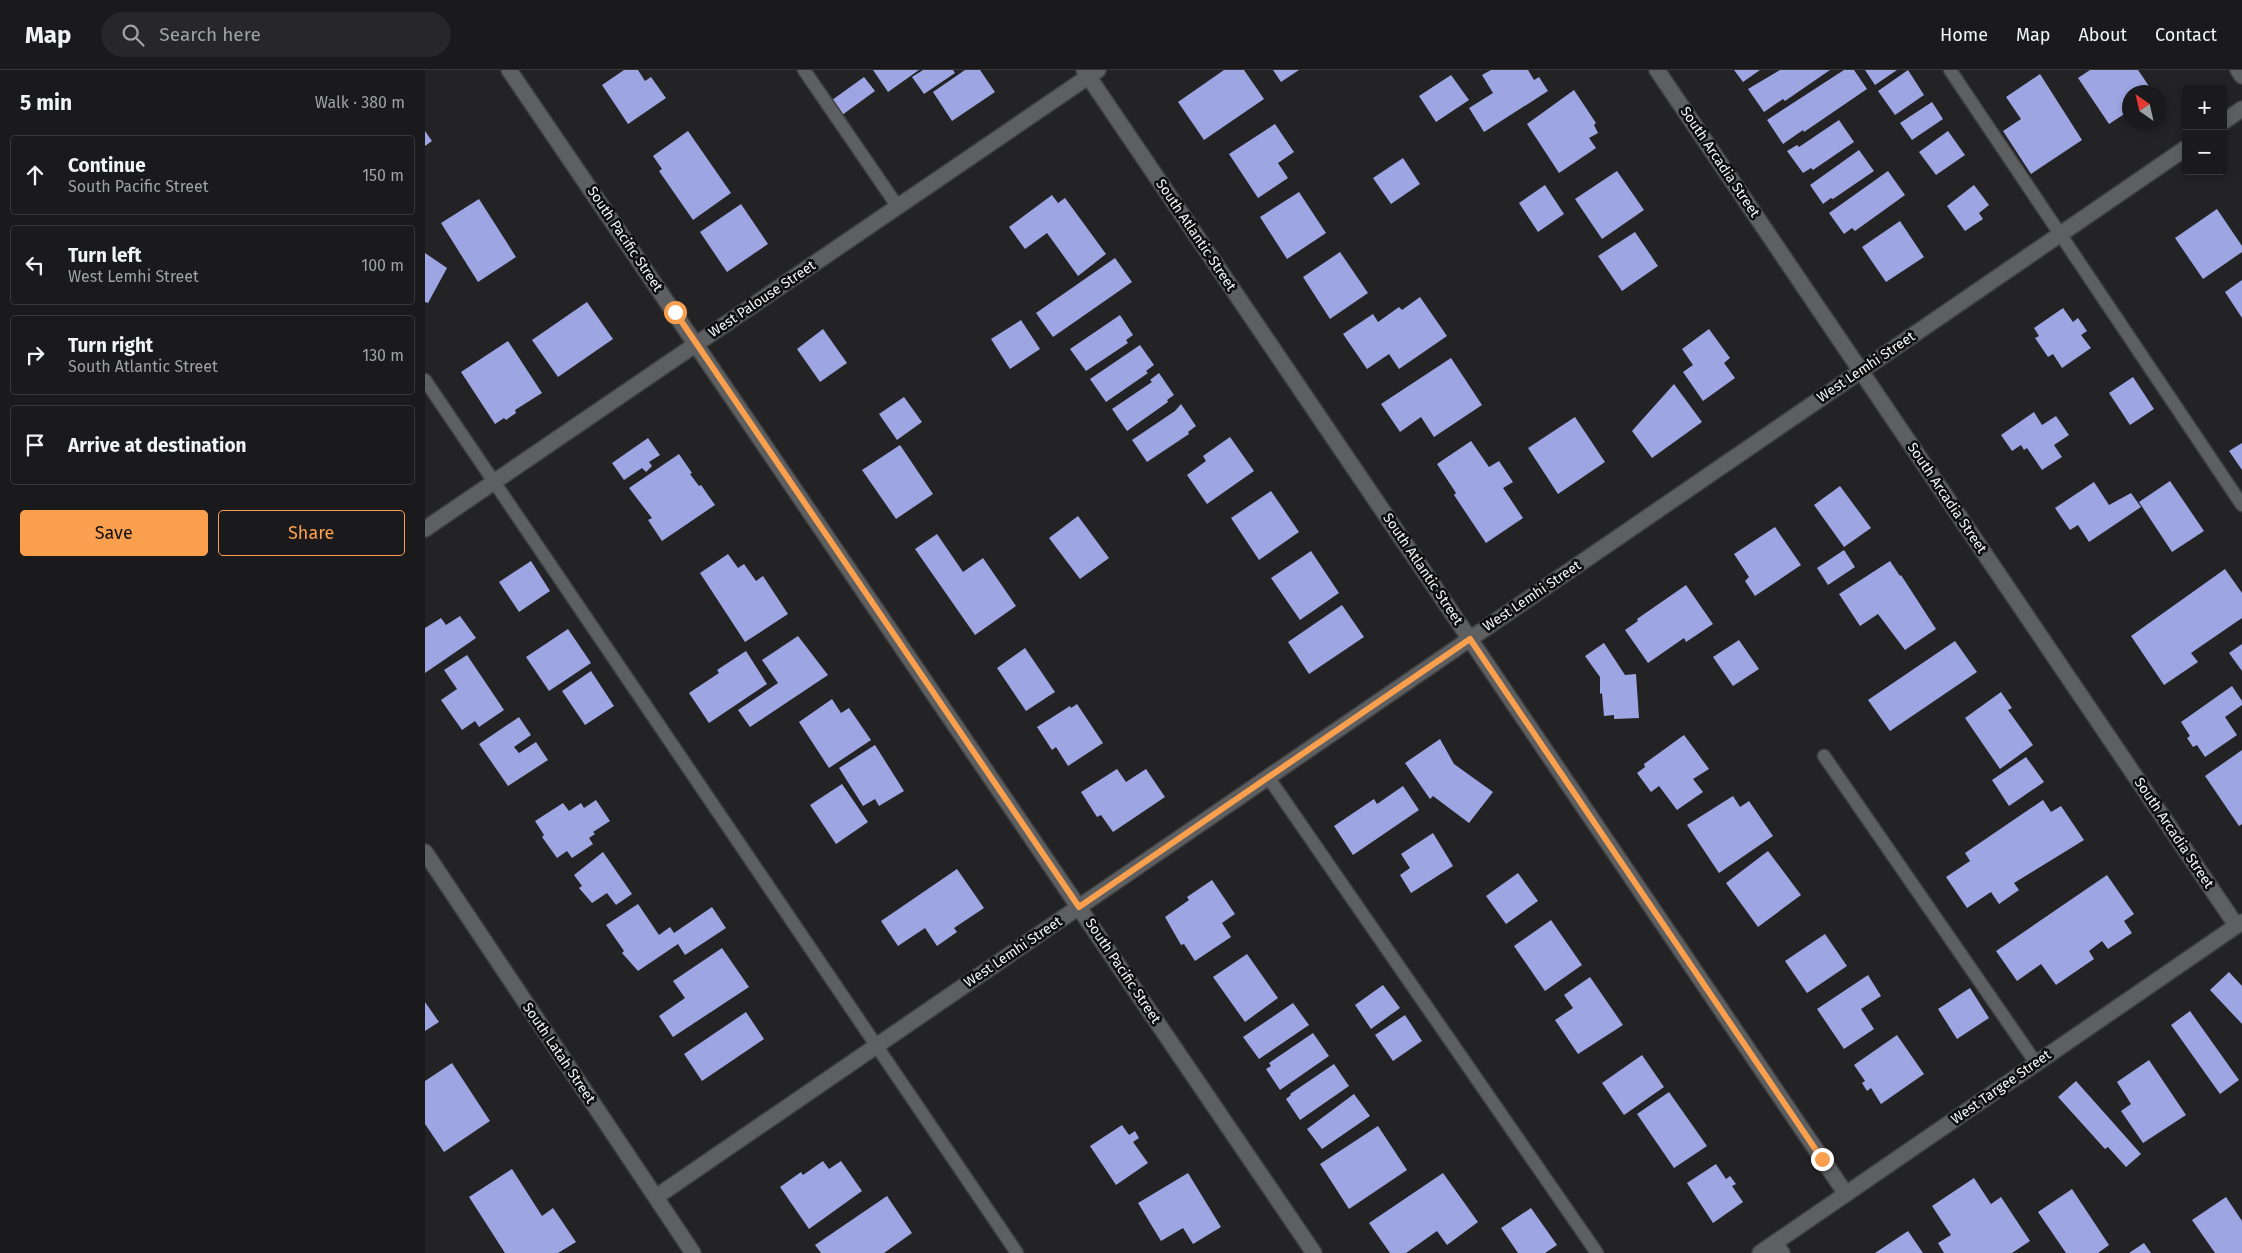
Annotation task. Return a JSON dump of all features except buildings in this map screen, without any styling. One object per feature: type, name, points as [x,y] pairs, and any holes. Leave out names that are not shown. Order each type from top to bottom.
[{"type":"street","name":"South Pacific Street","points":[[509,70],[1314,1253]]},
{"type":"street","name":"South Arcadia Street","points":[[1657,70],[2239,924]]},
{"type":"street","points":[[2238,70],[2242,76]]},
{"type":"street","name":"West Palouse Street","points":[[425,528],[897,207],[1090,72]]},
{"type":"street","name":"South Atlantic Street","points":[[1090,72],[1470,639],[1846,1194]]},
{"type":"street","points":[[2227,119],[2242,110]]},
{"type":"street","name":"West Lemhi Street","points":[[656,1197],[2182,151]]},
{"type":"street","name":"South Latah Street","points":[[425,852],[693,1253]]},
{"type":"street","name":"West Targee Street","points":[[1761,1253],[1779,1248],[1846,1194],[2239,924]]},
{"type":"lane","points":[[804,70],[897,207]]},
{"type":"lane","points":[[1950,70],[2242,505]]},
{"type":"lane","points":[[425,380],[1017,1253]]},
{"type":"lane","points":[[1824,756],[2036,1063]]},
{"type":"lane","points":[[1269,777],[1597,1253]]},
{"type":"route","points":[[675,312],[1079,907],[1470,639],[1822,1159]]}]
